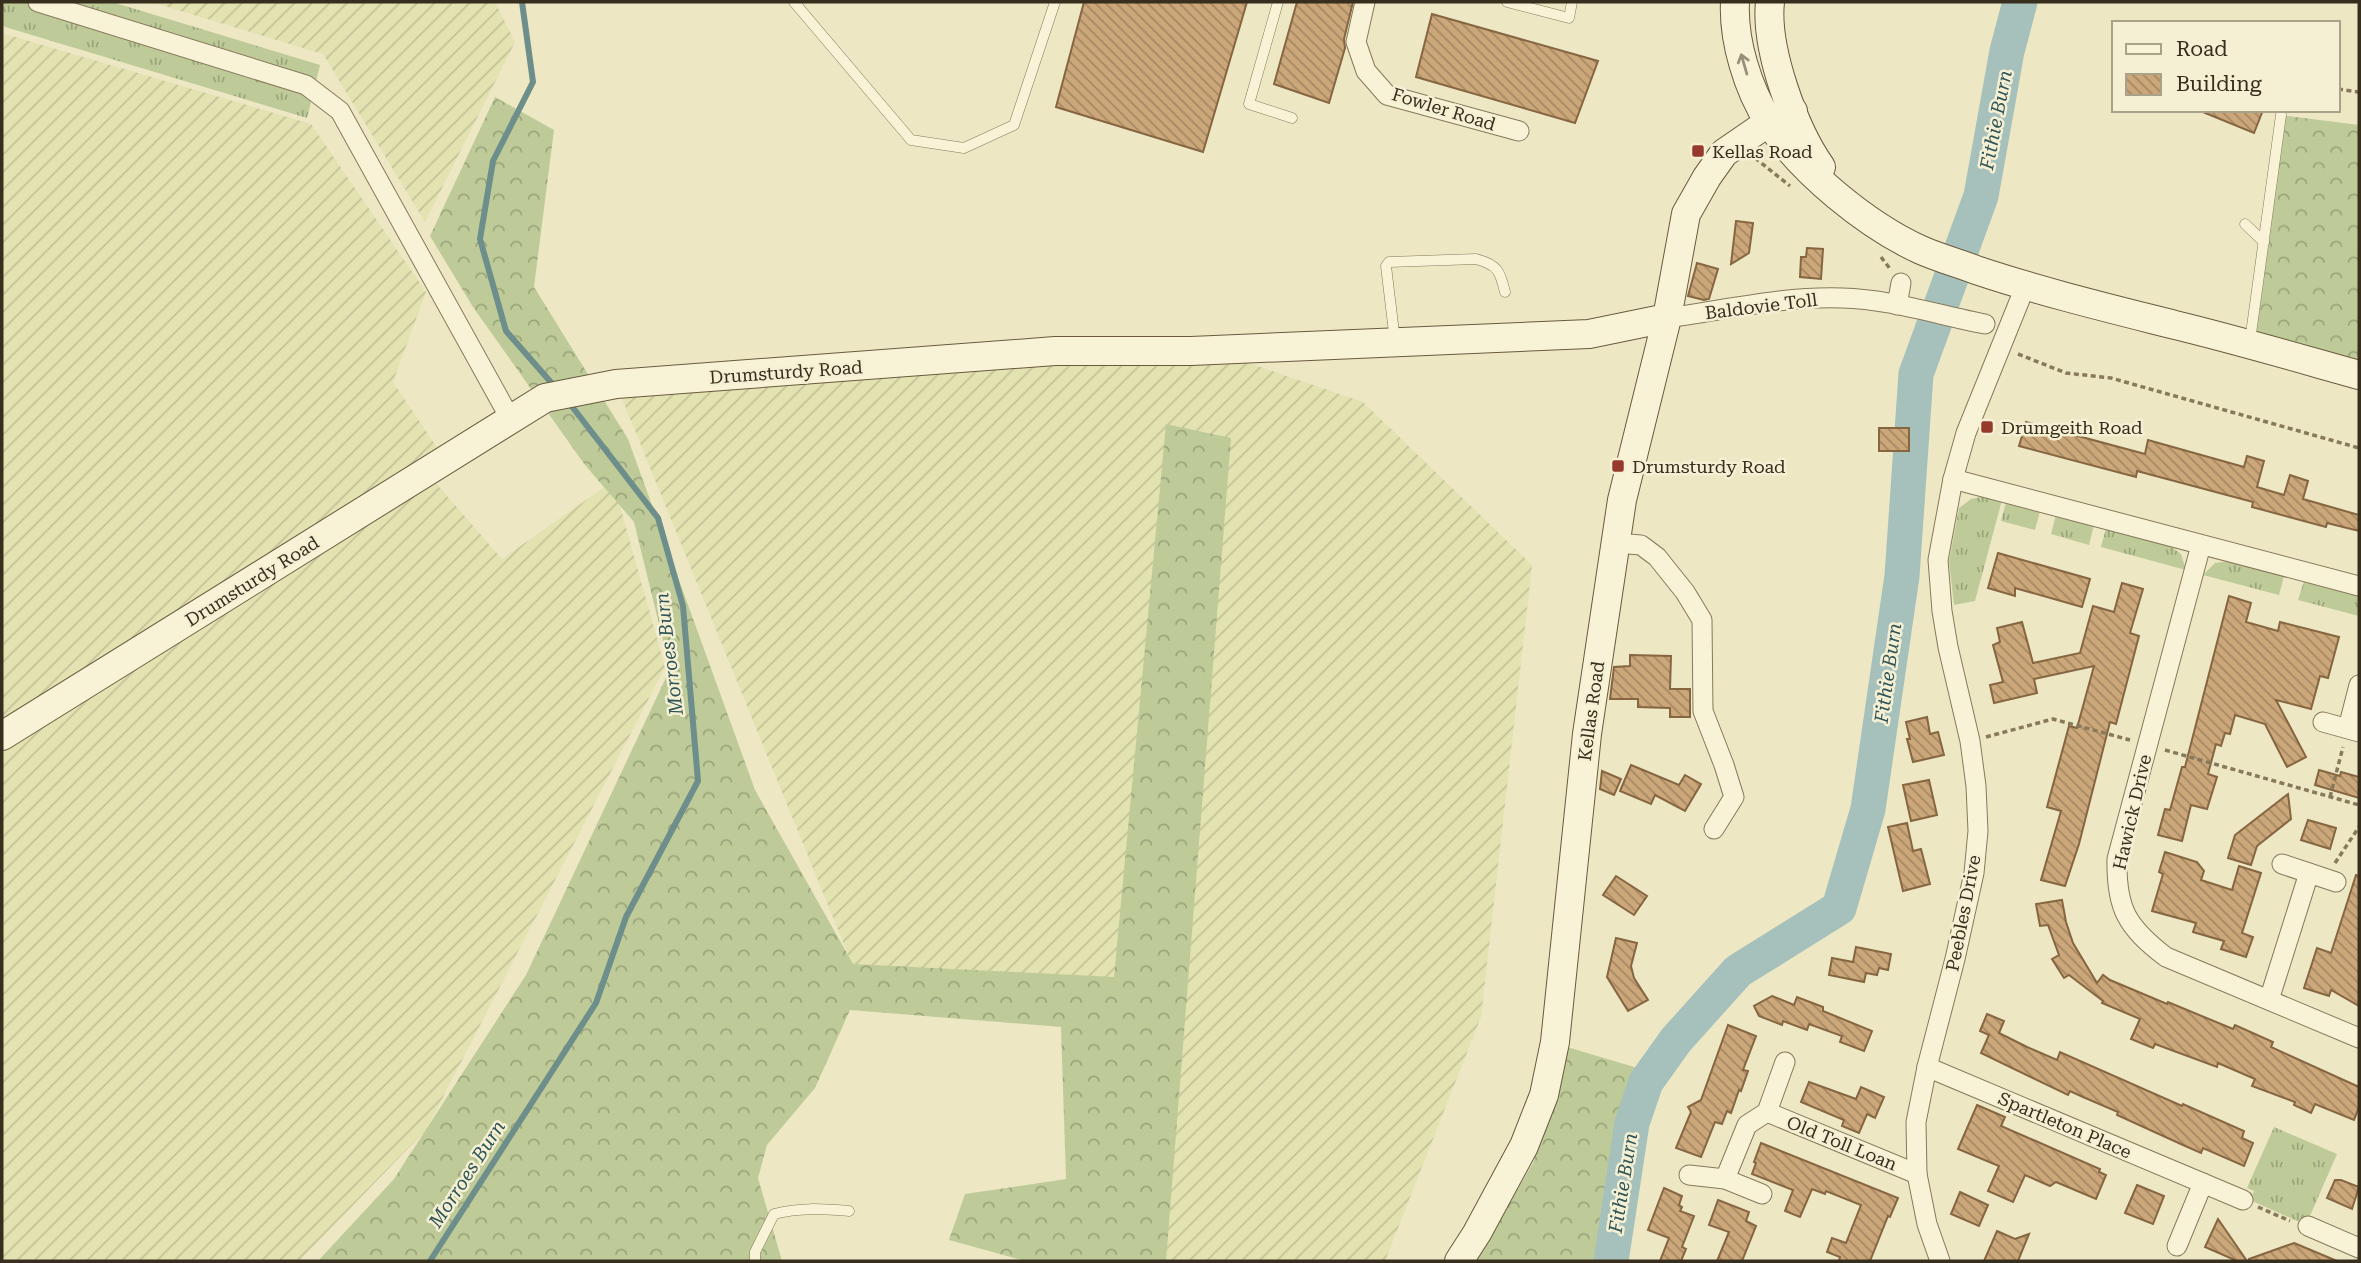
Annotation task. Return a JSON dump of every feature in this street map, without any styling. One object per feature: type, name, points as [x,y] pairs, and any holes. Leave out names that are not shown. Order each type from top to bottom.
[{"type":"main road","points":[[1735,2],[1734,19],[1744,68],[1781,116],[1800,161],[1844,201],[1885,232],[1923,251],[2025,287],[2359,375]]},
{"type":"main road","points":[[1770,2],[1768,17],[1774,57],[1782,85],[1781,116]]},
{"type":"main road","name":"Kellas Road","points":[[1459,1261],[1478,1233],[1524,1146],[1544,1095],[1555,1042],[1587,734],[1622,500],[1667,318],[1686,214],[1724,153],[1781,116]]},
{"type":"main road","name":"Drumsturdy Road","points":[[2,736],[548,397],[616,384],[1055,351],[1191,351],[1589,334],[1667,318]]},
{"type":"street","points":[[38,2],[306,85],[340,111],[511,419]]},
{"type":"street","name":"Fowler Road","points":[[1365,2],[1356,42],[1366,71],[1387,94],[1519,131]]},
{"type":"street","points":[[1897,305],[1901,283]]},
{"type":"street","points":[[2025,287],[1966,433],[1953,479],[2359,586]]},
{"type":"street","name":"Baldovie Toll","points":[[1667,318],[1794,299],[1844,298],[1897,305],[1977,323]]},
{"type":"street","name":"Peebles Drive","points":[[1940,1261],[1927,1224],[1917,1174],[1916,1122],[1974,873],[1978,831],[1970,741],[1948,647],[1938,560],[1953,479]]},
{"type":"street","points":[[1616,543],[1641,545],[1657,557],[1685,592],[1702,620],[1703,711],[1734,797],[1714,829]]},
{"type":"street","name":"Hawick Drive","points":[[2201,545],[2117,859],[2117,887],[2125,914],[2142,939],[2166,957],[2359,1038]]},
{"type":"street","points":[[2323,722],[2353,730],[2359,685]]},
{"type":"street","points":[[2269,1000],[2323,878],[2282,864]]},
{"type":"street","name":"Old Toll Loan","points":[[1725,1179],[1747,1125],[1767,1112],[1785,1062]]},
{"type":"street","name":"Spartleton Place","points":[[1927,1067],[2244,1200]]},
{"type":"street","name":"Old Toll Loan","points":[[1767,1112],[1917,1174]]},
{"type":"street","points":[[1689,1175],[1725,1179],[1762,1194]]},
{"type":"street","points":[[2177,1246],[2203,1183]]},
{"type":"street","points":[[2308,1226],[2354,1251]]},
{"type":"lane","points":[[794,2],[911,140],[964,148],[1014,125],[1055,2]]},
{"type":"lane","points":[[1278,2],[1249,104],[1292,118]]},
{"type":"lane","points":[[1507,2],[1569,18],[1572,2]]},
{"type":"lane","points":[[2250,345],[2281,115]]},
{"type":"lane","points":[[2245,224],[2264,242]]},
{"type":"lane","points":[[1395,342],[1386,267],[1389,261],[1476,259],[1489,263],[1500,272],[1505,292]]},
{"type":"lane","points":[[755,1261],[755,1252],[774,1214],[809,1208],[849,1211]]},
{"type":"path","points":[[2340,89],[2359,92]]},
{"type":"path","points":[[2001,347],[2066,373],[2111,378],[2359,448]]},
{"type":"path","points":[[2330,797],[2353,730]]},
{"type":"path","points":[[2323,878],[2359,827]]},
{"type":"path","points":[[2244,1200],[2304,1227],[2308,1226]]},
{"type":"green space","points":[[2,2],[112,2],[320,65],[307,118],[2,26]]},
{"type":"green space","points":[[151,2],[495,2],[515,42],[425,222],[323,54]]},
{"type":"green space","points":[[2,33],[311,124],[426,292],[393,382],[438,449],[2,727]]},
{"type":"green space","points":[[495,97],[554,130],[534,287],[628,439],[755,790],[853,964],[1114,977],[1166,424],[1231,438],[1166,1261],[1025,1261],[949,1240],[965,1194],[1066,1179],[1061,1027],[850,1010],[815,1088],[767,1145],[758,1178],[782,1261],[318,1261],[394,1179],[526,975],[670,669],[634,522],[585,465],[473,307],[430,236]]},
{"type":"green space","points":[[2281,115],[2359,125],[2359,376],[2250,345]]},
{"type":"green space","points":[[1184,341],[1363,402],[1532,565],[1481,1017],[1385,1261],[1091,1261],[1113,990],[852,964],[616,384]]},
{"type":"green space","points":[[427,473],[502,559],[613,481],[665,667],[426,1130],[299,1261],[2,1261],[2,736]]},
{"type":"green space","points":[[1986,496],[2002,500],[1975,601],[1954,605],[1949,561],[1959,508],[1971,499]]},
{"type":"green space","points":[[2006,502],[2040,511],[2035,530],[2001,521]]},
{"type":"green space","points":[[2056,515],[2094,525],[2089,545],[2051,534]]},
{"type":"green space","points":[[2106,528],[2169,545],[2181,554],[2186,570],[2101,547]]},
{"type":"green space","points":[[2230,561],[2284,576],[2279,595],[2203,575],[2215,563]]},
{"type":"green space","points":[[2304,581],[2357,595],[2359,616],[2298,600]]},
{"type":"green space","points":[[1567,1047],[1661,1075],[1626,1221],[1620,1261],[1474,1261],[1533,1163],[1557,1097]]},
{"type":"green space","points":[[2274,1127],[2337,1154],[2306,1225],[2250,1200],[2254,1191],[2247,1188]]},
{"type":"building","points":[[1084,2],[1247,2],[1203,152],[1056,107]]},
{"type":"building","points":[[1297,2],[1353,2],[1344,39],[1345,48],[1329,103],[1274,84]]},
{"type":"building","points":[[1432,14],[1598,61],[1575,123],[1416,77]]},
{"type":"building","points":[[2203,112],[2262,112],[2254,133]]},
{"type":"building","points":[[1736,221],[1753,223],[1749,253],[1731,264]]},
{"type":"building","points":[[1807,248],[1823,249],[1821,279],[1800,277],[1801,257],[1806,257]]},
{"type":"building","points":[[1697,263],[1718,269],[1709,299],[1688,296]]},
{"type":"building","points":[[2026,422],[2145,454],[2148,440],[2244,467],[2247,456],[2264,461],[2257,487],[2284,495],[2290,475],[2308,481],[2303,499],[2359,515],[2359,531],[2327,523],[2326,527],[2252,507],[2253,502],[2137,471],[2136,477],[2019,446]]},
{"type":"building","points":[[1879,428],[1909,428],[1909,451],[1879,451]]},
{"type":"building","points":[[1998,553],[2090,579],[2082,607],[2015,588],[2015,596],[1988,588]]},
{"type":"building","points":[[2122,583],[2143,589],[2130,633],[2139,636],[2116,724],[2110,722],[2079,844],[2065,886],[2041,880],[2061,811],[2047,807],[2069,726],[2077,728],[2094,666],[2034,679],[2037,693],[1994,703],[1990,685],[2003,682],[1993,645],[2000,642],[1997,628],[2022,622],[2033,663],[2080,653],[2093,606],[2114,612]]},
{"type":"building","points":[[2229,596],[2251,603],[2246,622],[2278,631],[2280,622],[2339,637],[2328,678],[2320,676],[2311,709],[2276,700],[2306,757],[2287,767],[2265,724],[2235,715],[2230,734],[2225,733],[2221,746],[2216,744],[2208,774],[2217,777],[2207,809],[2191,805],[2182,841],[2158,835],[2165,809],[2170,810],[2182,767],[2185,767]]},
{"type":"building","points":[[1630,655],[1671,656],[1670,689],[1690,689],[1690,717],[1670,717],[1670,708],[1638,707],[1638,699],[1610,699],[1614,667],[1630,666]]},
{"type":"building","points":[[1927,717],[1930,734],[1938,732],[1944,755],[1913,762],[1906,722]]},
{"type":"building","points":[[1631,765],[1679,785],[1685,775],[1701,784],[1685,811],[1655,795],[1651,804],[1620,791]]},
{"type":"building","points":[[2319,770],[2340,776],[2341,772],[2359,777],[2359,798],[2315,785]]},
{"type":"building","points":[[1602,771],[1621,779],[1614,795],[1600,789]]},
{"type":"building","points":[[1929,780],[1937,815],[1911,821],[1903,785]]},
{"type":"building","points":[[2288,794],[2291,819],[2257,846],[2251,865],[2228,858],[2235,835]]},
{"type":"building","points":[[2308,820],[2336,828],[2330,849],[2301,840]]},
{"type":"building","points":[[1907,823],[1913,851],[1921,849],[1930,884],[1903,891],[1888,827]]},
{"type":"building","points":[[2165,852],[2197,862],[2204,871],[2201,880],[2232,890],[2239,866],[2261,873],[2242,933],[2253,937],[2246,957],[2221,949],[2224,941],[2193,932],[2196,923],[2152,911],[2163,874],[2159,872]]},
{"type":"building","points":[[2356,875],[2359,876],[2359,1006],[2331,990],[2329,996],[2304,988],[2317,948],[2331,953]]},
{"type":"building","points":[[1616,876],[1647,896],[1634,915],[1603,895]]},
{"type":"building","points":[[2062,900],[2073,943],[2097,983],[2103,975],[2167,1004],[2168,1002],[2233,1029],[2235,1025],[2273,1042],[2271,1047],[2359,1087],[2359,1107],[2354,1120],[2315,1104],[2311,1113],[2294,1105],[2295,1102],[2252,1086],[2255,1079],[2218,1063],[2217,1067],[2155,1044],[2153,1048],[2131,1039],[2140,1019],[2102,1003],[2103,1001],[2069,975],[2064,978],[2052,959],[2059,955],[2048,925],[2040,926],[2036,904]]},
{"type":"building","points":[[1616,938],[1637,943],[1631,966],[1634,978],[1648,1000],[1628,1011],[1607,977]]},
{"type":"building","points":[[1856,947],[1891,954],[1888,970],[1879,968],[1877,975],[1866,973],[1864,982],[1829,975],[1832,958],[1853,962]]},
{"type":"building","points":[[1772,996],[1794,1005],[1797,997],[1872,1031],[1864,1051],[1840,1042],[1842,1036],[1809,1024],[1807,1030],[1783,1021],[1782,1025],[1759,1016],[1754,1006]]},
{"type":"building","points":[[1987,1014],[2004,1021],[1999,1033],[2027,1047],[2057,1060],[2060,1052],[2244,1131],[2242,1138],[2253,1143],[2244,1166],[2203,1148],[2201,1153],[2117,1115],[2118,1112],[2070,1091],[2068,1095],[1981,1053],[1989,1035],[1980,1031]]},
{"type":"building","points":[[1728,1025],[1756,1036],[1743,1070],[1748,1071],[1731,1113],[1727,1111],[1722,1124],[1715,1122],[1701,1157],[1676,1148],[1691,1112],[1688,1107],[1701,1100]]},
{"type":"building","points":[[1809,1082],[1856,1099],[1861,1087],[1884,1097],[1875,1118],[1867,1114],[1859,1133],[1842,1126],[1844,1120],[1801,1102]]},
{"type":"building","points":[[1977,1105],[2005,1117],[2001,1126],[2100,1169],[2099,1172],[2106,1175],[2096,1199],[2056,1182],[2050,1186],[2025,1175],[2013,1202],[1988,1191],[1999,1166],[1958,1149]]},
{"type":"building","points":[[1761,1143],[1898,1198],[1870,1261],[1839,1261],[1840,1257],[1827,1252],[1832,1238],[1846,1243],[1861,1205],[1826,1191],[1825,1194],[1812,1189],[1800,1217],[1785,1211],[1793,1190],[1752,1174]]},
{"type":"building","points":[[2335,1180],[2359,1187],[2352,1209],[2327,1198]]},
{"type":"building","points":[[2137,1185],[2164,1196],[2153,1224],[2125,1213]]},
{"type":"building","points":[[1664,1188],[1682,1196],[1680,1211],[1694,1216],[1682,1247],[1686,1249],[1681,1261],[1660,1261],[1669,1238],[1648,1230]]},
{"type":"building","points":[[1960,1192],[1988,1205],[1979,1226],[1951,1214]]},
{"type":"building","points":[[1718,1200],[1749,1212],[1746,1221],[1756,1226],[1742,1261],[1717,1261],[1729,1232],[1709,1225]]},
{"type":"building","points":[[2218,1219],[2247,1261],[2237,1261],[2205,1247]]},
{"type":"building","points":[[1997,1231],[2015,1239],[2029,1234],[2018,1261],[1984,1261]]},
{"type":"building","points":[[2294,1243],[2337,1261],[2249,1261],[2249,1259]]},
{"type":"waterway","name":"Morroes Burn","points":[[522,2],[533,82],[493,161],[480,239],[506,331],[555,387]]},
{"type":"waterway","name":"Fithie Burn","points":[[1611,1261],[1632,1123],[1646,1082],[1676,1040],[1738,971],[1839,908],[1868,809],[1902,576],[1916,374],[1981,196],[2007,51],[2020,2]]},
{"type":"waterway","name":"Morroes Burn","points":[[430,1261],[596,1003],[626,917],[698,781],[683,606],[658,518],[567,400]]},
{"type":"place","name":"Kellas Road","points":[[1698,151]]},
{"type":"place","name":"Drumgeith Road","points":[[1987,427]]},
{"type":"place","name":"Drumsturdy Road","points":[[1618,466]]}]
